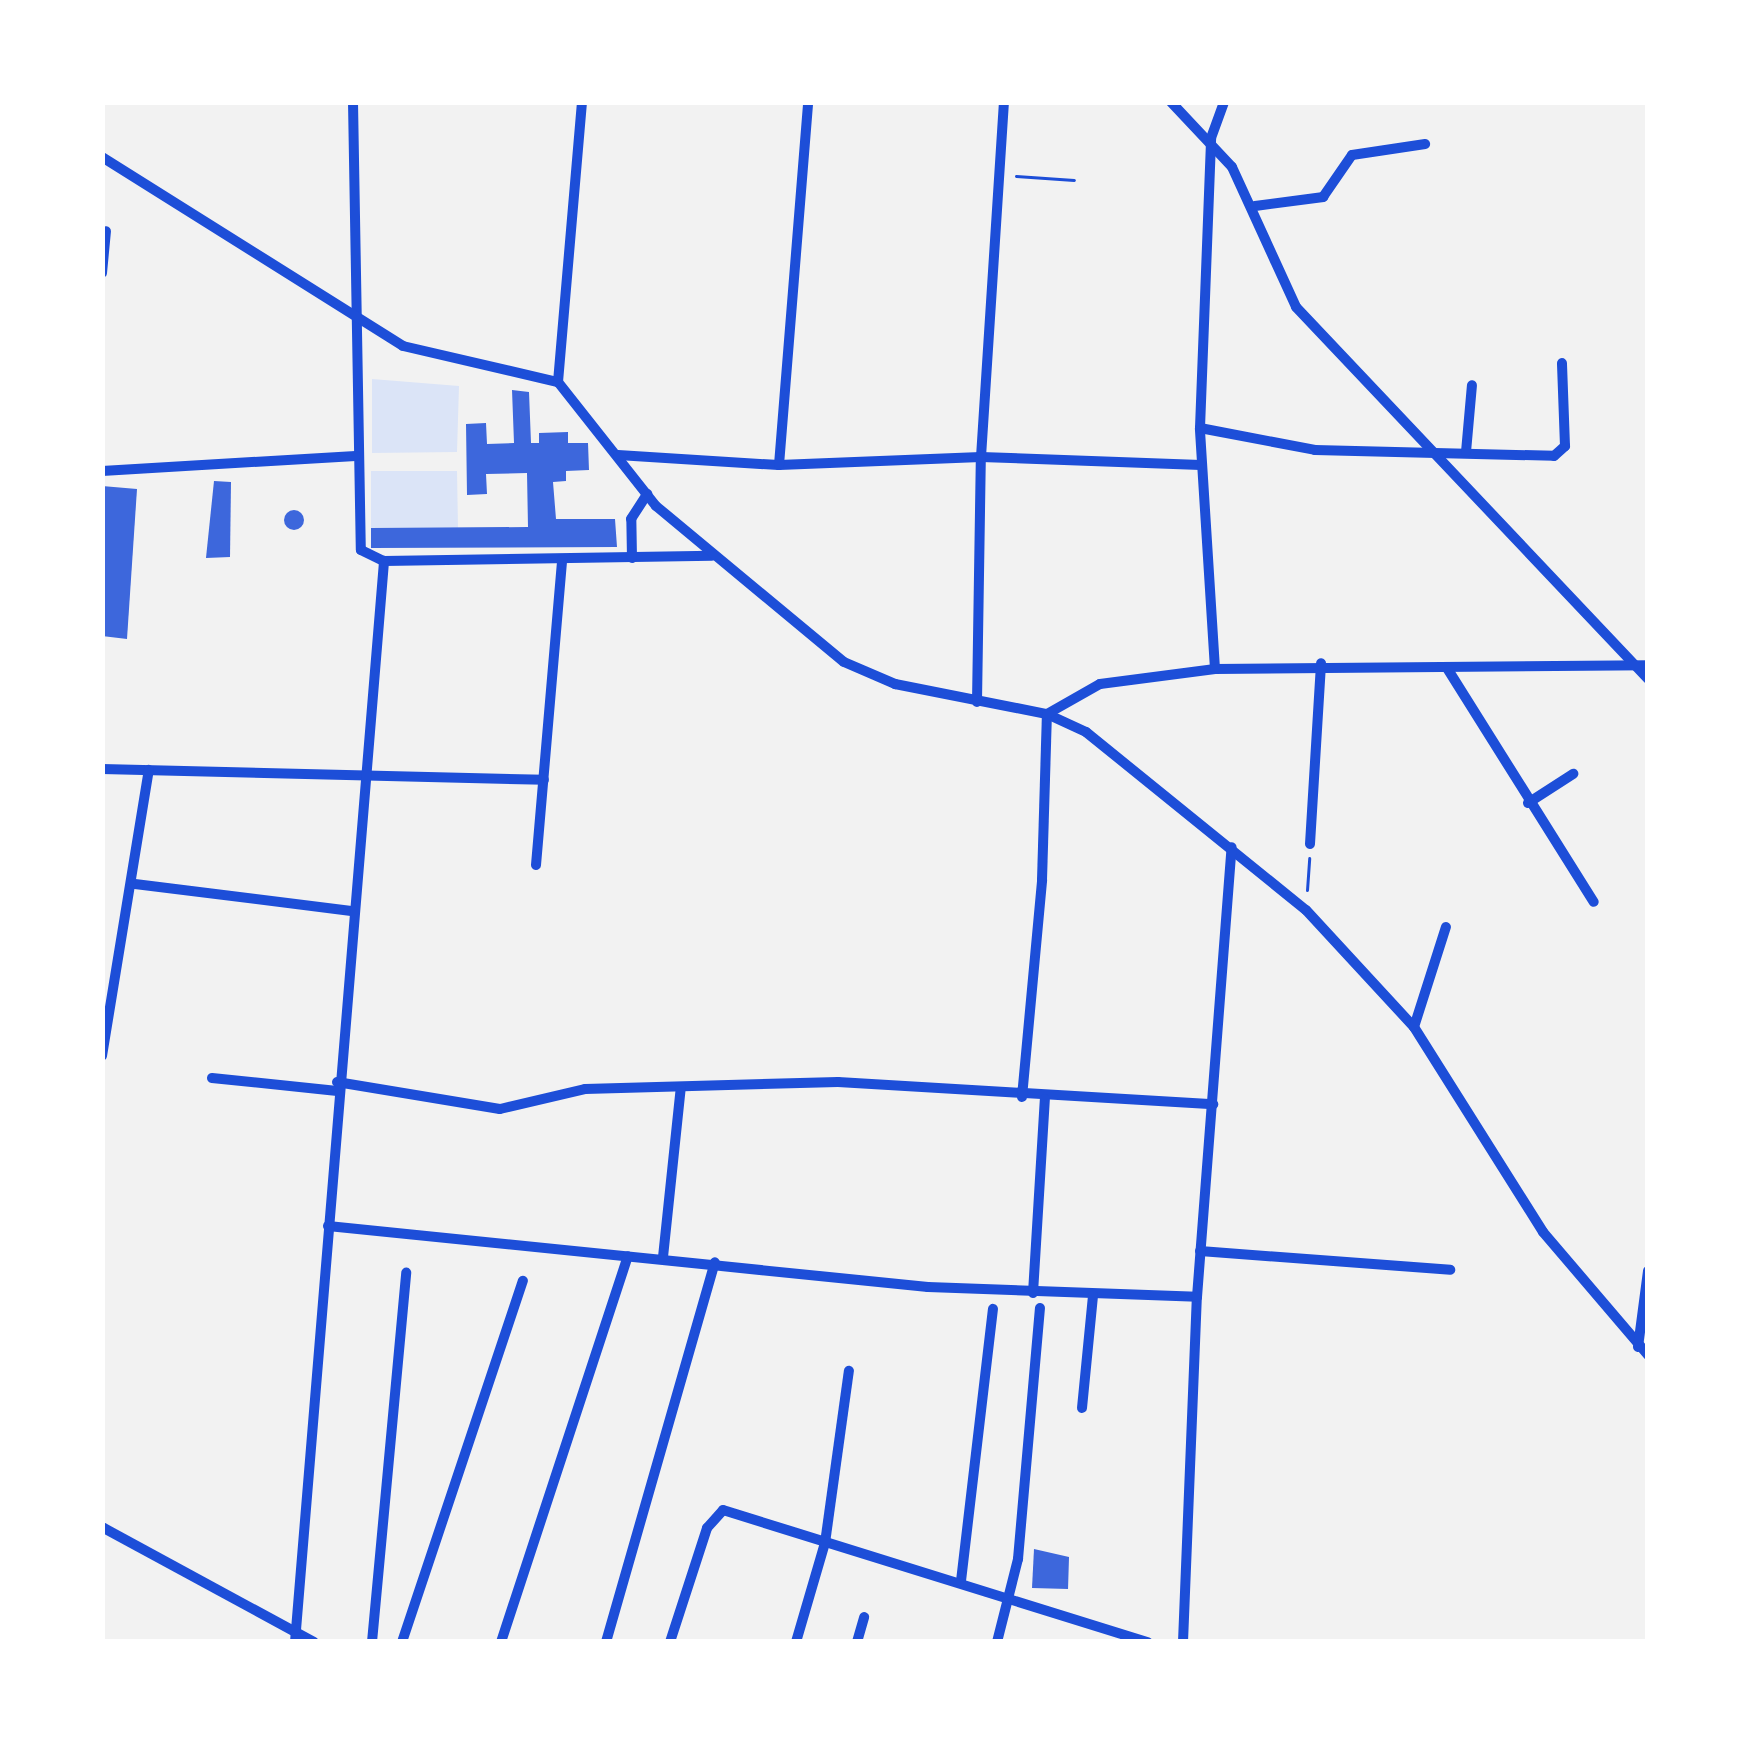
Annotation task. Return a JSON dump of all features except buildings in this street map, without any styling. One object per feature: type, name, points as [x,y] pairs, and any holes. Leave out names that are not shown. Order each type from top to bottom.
[{"type":"street","points":[[353,102],[358,542],[384,561],[712,556]]},
{"type":"street","points":[[558,382],[582,102]]},
{"type":"street","points":[[779,465],[808,102]]},
{"type":"street","points":[[977,702],[981,457],[1003,175],[1004,102]]},
{"type":"street","points":[[1171,102],[1211,138],[1255,206],[1271,262],[1296,307],[1630,666],[1648,679]]},
{"type":"street","points":[[1215,669],[1200,428],[1211,138],[1224,102]]},
{"type":"street","points":[[1255,206],[1323,197],[1352,155],[1424,144]]},
{"type":"street","points":[[102,157],[424,354],[558,382],[647,494],[712,556],[856,669],[977,702],[1047,714],[1086,732],[1306,910],[1414,1027],[1543,1232],[1643,1351]]},
{"type":"street","points":[[102,273],[106,231]]},
{"type":"street","points":[[1200,428],[1315,450],[1564,451],[1562,363]]},
{"type":"street","points":[[1466,452],[1472,385]]},
{"type":"street","points":[[618,455],[779,465],[981,457],[1201,465]]},
{"type":"street","points":[[102,471],[356,456]]},
{"type":"street","points":[[632,558],[631,519],[647,494]]},
{"type":"street","points":[[536,865],[562,560]]},
{"type":"street","points":[[295,1637],[360,776],[384,561]]},
{"type":"street","points":[[1047,714],[1100,684],[1215,669],[1321,663],[1448,668],[1648,665]]},
{"type":"street","points":[[1310,844],[1321,663]]},
{"type":"street","points":[[1448,668],[1594,902]]},
{"type":"street","points":[[1022,1097],[1042,880],[1047,714]]},
{"type":"street","points":[[102,769],[544,780]]},
{"type":"street","points":[[102,1056],[135,884],[148,770]]},
{"type":"street","points":[[1528,803],[1574,774]]},
{"type":"street","points":[[1183,1642],[1197,1297],[1232,847]]},
{"type":"street","points":[[135,884],[351,911]]},
{"type":"street","points":[[1414,1027],[1446,927]]},
{"type":"street","points":[[102,970],[117,972]]},
{"type":"street","points":[[212,1078],[337,1086],[500,1109],[585,1089],[838,1082],[1045,1099],[1213,1104]]},
{"type":"street","points":[[663,1257],[681,1087]]},
{"type":"street","points":[[1033,1293],[1045,1099]]},
{"type":"street","points":[[328,1226],[1033,1293],[1197,1297]]},
{"type":"street","points":[[1201,1251],[1450,1270]]},
{"type":"street","points":[[502,1642],[628,1256]]},
{"type":"street","points":[[606,1642],[715,1262]]},
{"type":"street","points":[[1643,1351],[1648,1271]]},
{"type":"street","points":[[372,1642],[406,1273]]},
{"type":"street","points":[[402,1642],[523,1282]]},
{"type":"street","points":[[1082,1408],[1093,1296]]},
{"type":"street","points":[[997,1642],[1010,1598],[1040,1308]]},
{"type":"street","points":[[961,1581],[993,1309]]},
{"type":"street","points":[[796,1642],[825,1543],[849,1371]]},
{"type":"street","points":[[670,1642],[706,1528],[723,1510],[1148,1642]]},
{"type":"street","points":[[102,1527],[295,1637],[314,1642]]},
{"type":"street","points":[[857,1642],[865,1617]]},
{"type":"path","points":[[1003,175],[1074,180]]},
{"type":"path","points":[[1306,910],[1310,844]]},
{"type":"shaded area","points":[[372,379],[459,386],[457,452],[372,453]]},
{"type":"shaded area","points":[[371,471],[457,471],[458,528],[371,528]]}]
